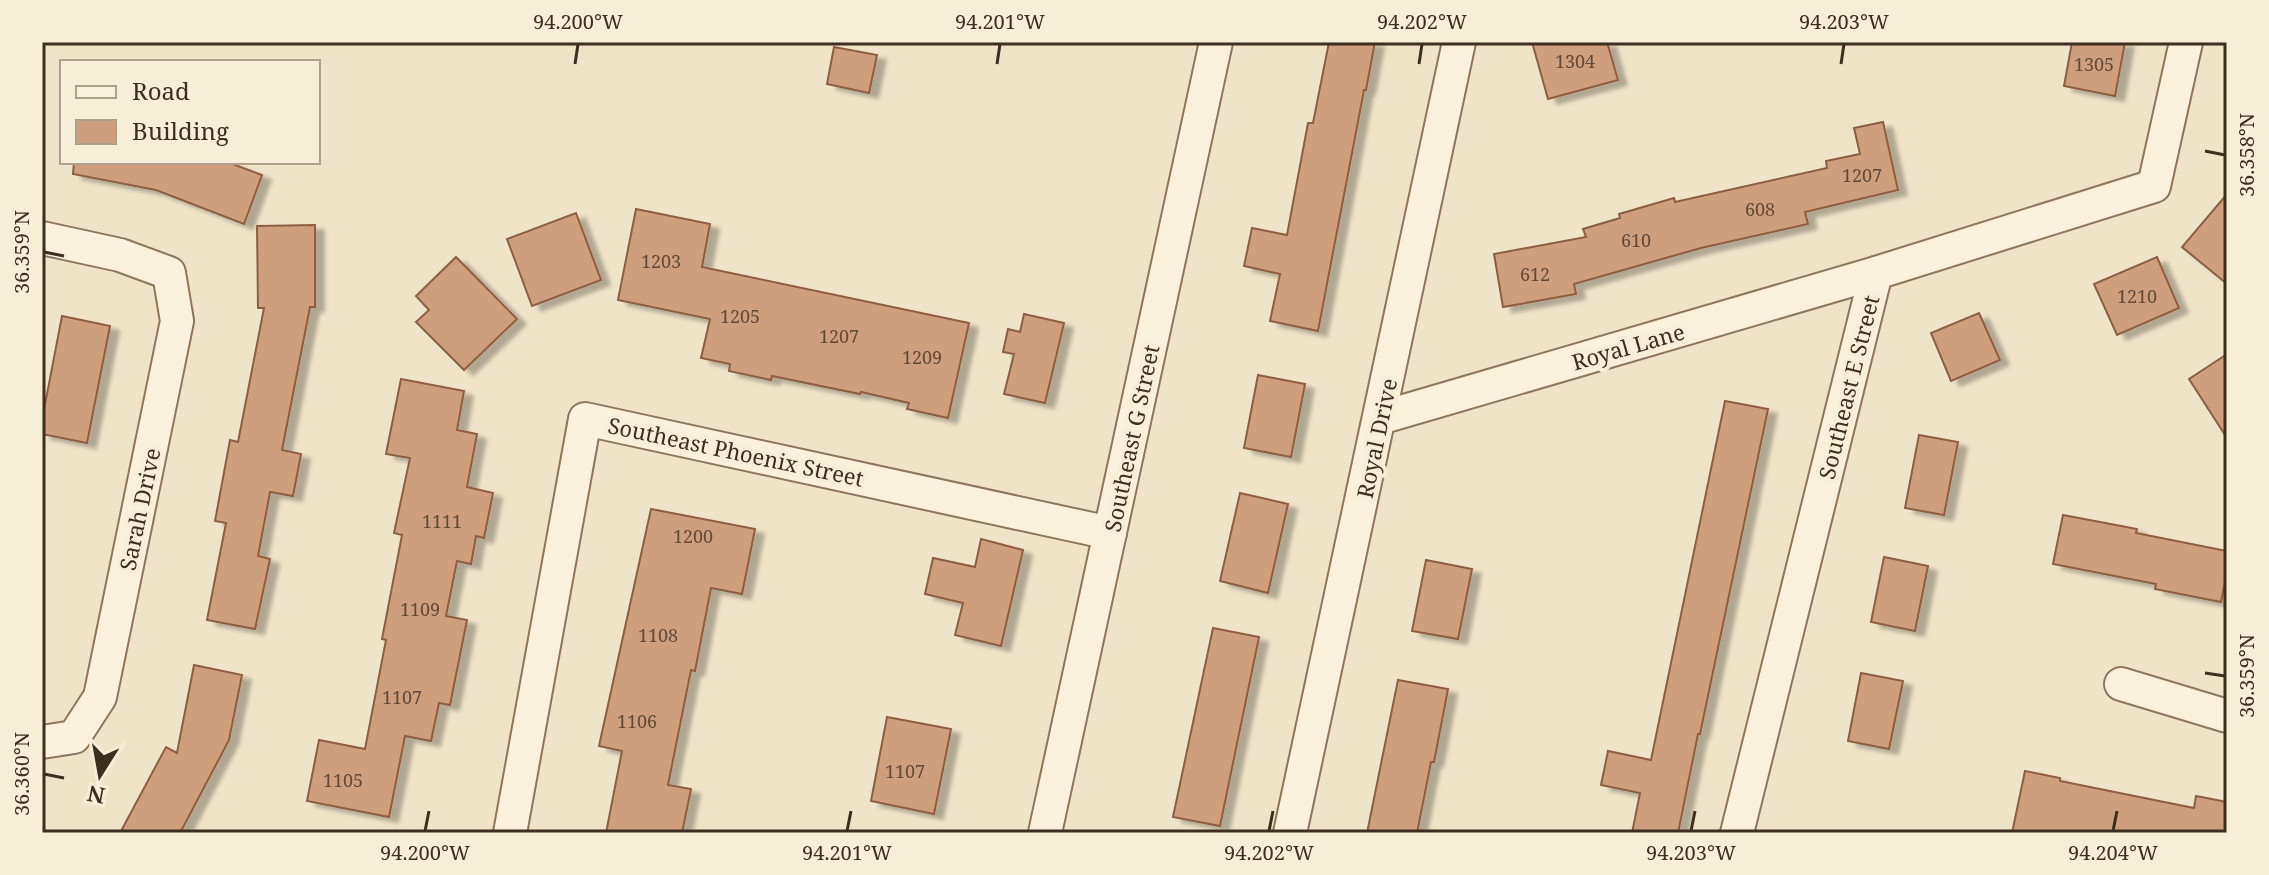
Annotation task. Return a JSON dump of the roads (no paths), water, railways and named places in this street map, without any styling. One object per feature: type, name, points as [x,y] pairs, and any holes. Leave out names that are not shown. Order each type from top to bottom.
[{"type":"street","name":"Southeast G Street","points":[[1045,833],[1216,42]]},
{"type":"street","name":"Royal Drive","points":[[1290,833],[1459,42]]},
{"type":"street","name":"Southeast E Street","points":[[1737,833],[1876,273],[2154,186],[2186,42]]},
{"type":"street","name":"Sarah Drive","points":[[42,238],[120,255],[169,273],[177,321],[100,697],[74,737],[42,742]]},
{"type":"street","name":"Royal Lane","points":[[1380,418],[1876,273]]},
{"type":"street","name":"Southeast Phoenix Street","points":[[510,833],[585,419],[1110,533]]},
{"type":"street","points":[[2121,684],[2227,716]]}]
